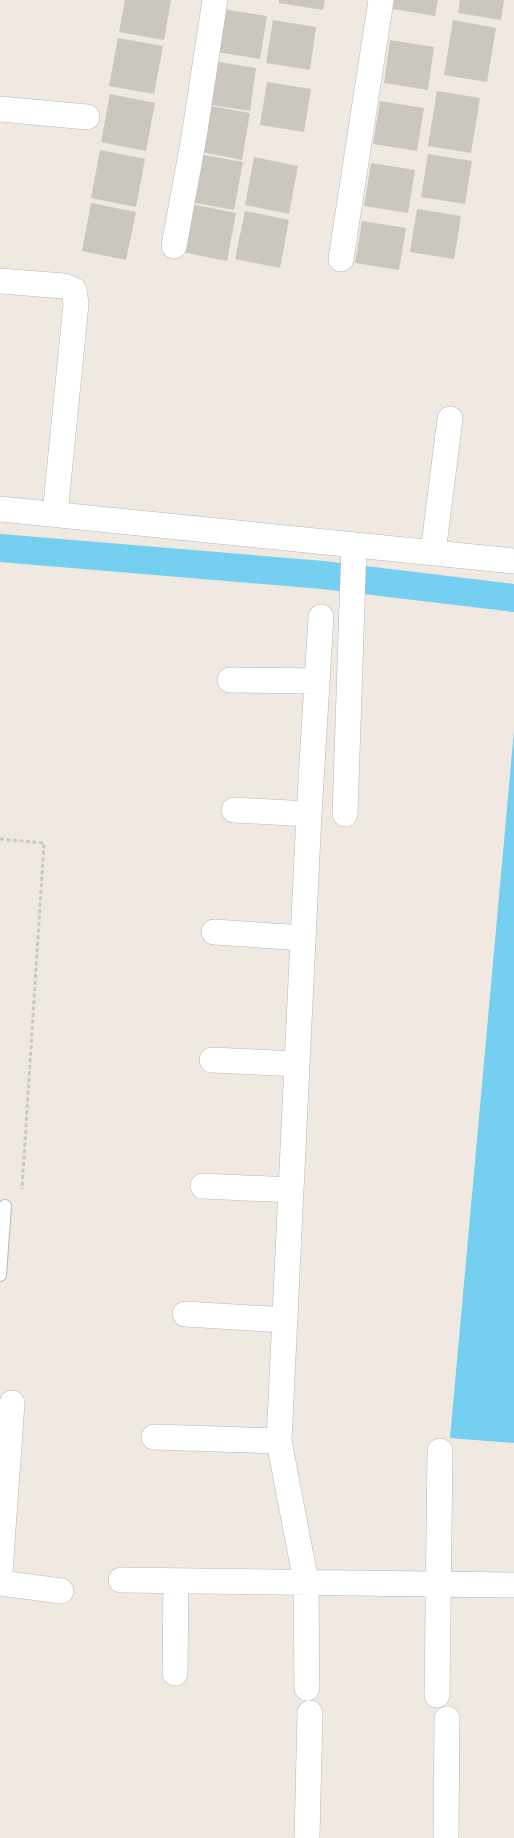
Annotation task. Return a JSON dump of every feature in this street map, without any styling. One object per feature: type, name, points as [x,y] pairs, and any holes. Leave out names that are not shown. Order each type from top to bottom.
[{"type":"street","points":[[174,246],[194,137],[215,0]]},
{"type":"street","points":[[341,259],[381,0]]},
{"type":"street","points":[[0,109],[87,118]]},
{"type":"street","points":[[0,281],[64,286],[74,290],[76,304],[55,514]]},
{"type":"street","points":[[433,553],[450,419]]},
{"type":"street","points":[[0,509],[514,561]]},
{"type":"street","points":[[344,814],[354,545]]},
{"type":"street","points":[[307,1688],[306,1582],[279,1441],[309,814],[321,617]]},
{"type":"street","points":[[230,680],[317,681]]},
{"type":"street","points":[[234,810],[309,814]]},
{"type":"street","points":[[214,932],[303,938]]},
{"type":"street","points":[[212,1060],[297,1064]]},
{"type":"street","points":[[203,1186],[291,1190]]},
{"type":"street","points":[[186,1314],[285,1320]]},
{"type":"street","points":[[0,1571],[12,1403]]},
{"type":"street","points":[[154,1437],[279,1441]]},
{"type":"street","points":[[438,1695],[437,1584],[440,1450]]},
{"type":"street","points":[[122,1580],[514,1585]]},
{"type":"street","points":[[175,1673],[176,1581]]},
{"type":"street","points":[[0,1583],[61,1590]]},
{"type":"street","points":[[307,1838],[310,1713]]},
{"type":"street","points":[[446,1838],[447,1719]]},
{"type":"lane","points":[[0,1275],[5,1206]]},
{"type":"path","points":[[0,839],[44,843],[22,1189]]},
{"type":"water","points":[[514,731],[514,1443],[450,1438]]},
{"type":"building","points":[[125,0],[171,0],[164,40],[119,32]]},
{"type":"building","points":[[279,0],[325,0],[323,10],[279,3]]},
{"type":"building","points":[[394,0],[438,0],[435,16],[393,9]]},
{"type":"building","points":[[460,0],[504,0],[501,20],[458,13]]},
{"type":"building","points":[[223,9],[267,16],[260,59],[216,52]]},
{"type":"building","points":[[273,20],[316,27],[310,70],[266,63]]},
{"type":"building","points":[[453,20],[496,28],[487,82],[444,75]]},
{"type":"building","points":[[118,38],[163,46],[154,94],[109,86]]},
{"type":"building","points":[[390,40],[434,47],[428,90],[384,83]]},
{"type":"building","points":[[213,61],[256,68],[250,111],[206,104]]},
{"type":"building","points":[[267,82],[311,89],[304,132],[260,125]]},
{"type":"building","points":[[437,91],[480,98],[471,153],[428,146]]},
{"type":"building","points":[[110,94],[155,103],[146,151],[101,142]]},
{"type":"building","points":[[380,101],[424,108],[417,151],[373,144]]},
{"type":"building","points":[[206,105],[250,113],[242,160],[197,151]]},
{"type":"building","points":[[100,150],[145,159],[136,207],[91,198]]},
{"type":"building","points":[[199,154],[243,162],[234,210],[190,202]]},
{"type":"building","points":[[428,154],[472,161],[465,204],[421,197]]},
{"type":"building","points":[[254,157],[298,166],[289,214],[245,205]]},
{"type":"building","points":[[371,163],[415,170],[408,213],[364,206]]},
{"type":"building","points":[[91,203],[136,212],[126,260],[82,251]]},
{"type":"building","points":[[191,204],[236,213],[227,261],[182,252]]},
{"type":"building","points":[[417,209],[461,216],[454,259],[410,252]]},
{"type":"building","points":[[245,211],[289,220],[280,268],[235,259]]},
{"type":"building","points":[[362,221],[406,228],[399,270],[355,263]]},
{"type":"waterway","points":[[0,548],[323,575],[514,598]]}]
